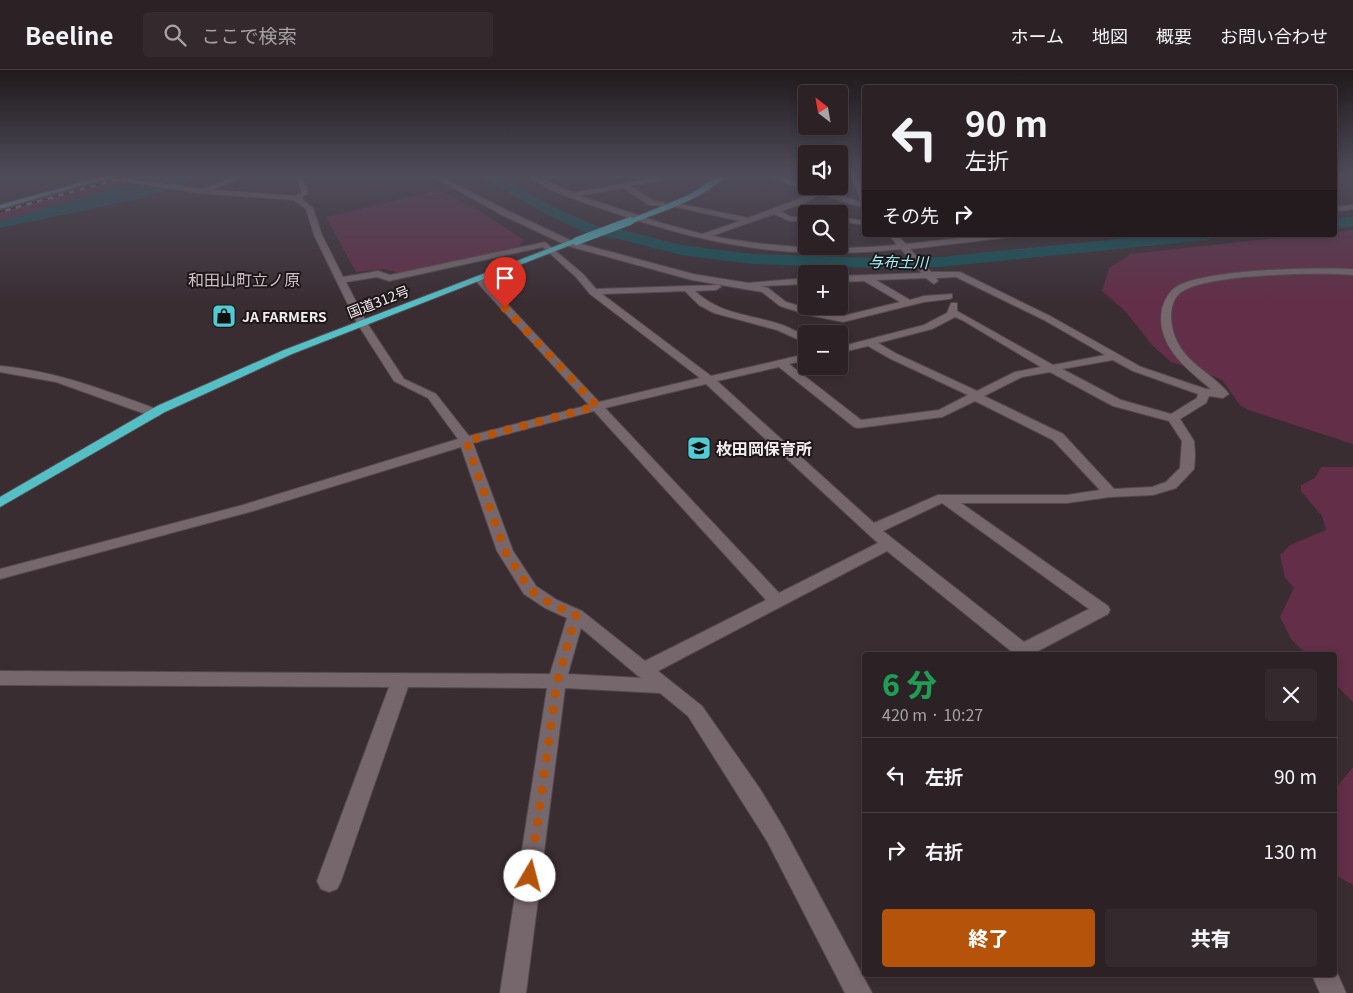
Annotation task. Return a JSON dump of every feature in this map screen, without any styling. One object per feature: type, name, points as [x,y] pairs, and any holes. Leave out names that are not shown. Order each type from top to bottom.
[{"type":"highway","name":"国道312号","points":[[0,503],[155,413],[288,352],[638,218]]},
{"type":"street","points":[[312,218],[318,235],[362,323],[400,381],[432,396],[466,441],[505,551],[530,590],[551,604],[576,615],[695,711],[775,834],[859,993]]},
{"type":"street","points":[[516,218],[574,242],[634,261],[692,277],[765,290],[783,304],[808,312],[844,319],[909,303],[949,296]]},
{"type":"street","points":[[616,218],[639,227],[684,237],[702,237],[754,218]]},
{"type":"street","points":[[628,218],[736,245],[799,250],[852,251],[991,237]]},
{"type":"street","points":[[739,218],[748,220]]},
{"type":"street","points":[[520,220],[560,231],[618,252],[634,261]]},
{"type":"street","points":[[848,220],[862,223]]},
{"type":"street","points":[[848,348],[934,325],[944,320],[952,312],[955,303],[928,277],[895,237]]},
{"type":"street","points":[[341,280],[378,274],[389,278],[545,244],[580,276],[593,292],[709,380],[888,544],[1025,652]]},
{"type":"street","points":[[848,279],[928,277],[957,274],[1047,318],[1137,369],[1204,392],[1223,394],[1186,362],[1169,336],[1166,316],[1171,298],[1179,289],[1208,281],[1279,273],[1327,270],[1353,272]]},
{"type":"street","points":[[866,278],[909,303]]},
{"type":"street","points":[[479,280],[777,601]]},
{"type":"street","points":[[593,292],[688,289],[798,282]]},
{"type":"street","points":[[688,289],[702,303],[717,311],[781,328],[798,336]]},
{"type":"street","points":[[872,530],[938,499],[1067,499],[1110,493],[1153,491],[1171,485],[1187,470],[1188,441],[1173,418],[1117,403],[952,312]]},
{"type":"street","points":[[869,342],[893,356],[971,392],[984,402],[1058,437],[1110,493]]},
{"type":"street","points":[[781,363],[858,424],[942,413],[977,397],[1019,374],[1113,356]]},
{"type":"street","points":[[0,574],[248,508],[466,441],[597,406],[798,359]]},
{"type":"street","points":[[0,369],[42,375],[89,388],[155,413]]},
{"type":"street","points":[[1173,418],[1202,400],[1204,392]]},
{"type":"street","points":[[945,498],[1102,610],[1028,652]]},
{"type":"street","points":[[643,670],[888,544]]},
{"type":"street","points":[[513,993],[557,682],[576,615]]},
{"type":"street","points":[[0,678],[401,680],[557,682],[665,686]]},
{"type":"street","points":[[329,881],[401,680]]},
{"type":"street","points":[[1326,977],[1333,993]]},
{"type":"shaded area","points":[[327,218],[490,218],[524,240],[518,247],[399,273],[384,269],[356,272]]},
{"type":"shaded area","points":[[1353,230],[1353,444],[1248,410],[1240,405],[1222,380],[1171,362],[1152,345],[1126,312],[1102,291],[1109,268],[1131,254],[1287,237],[1337,237],[1337,232]]},
{"type":"shaded area","points":[[1321,467],[1353,467],[1353,702],[1337,686],[1337,652],[1304,652],[1291,639],[1280,617],[1294,588],[1285,578],[1280,555],[1290,545],[1326,530],[1322,516],[1301,491],[1301,485],[1315,478]]},
{"type":"shaded area","points":[[1353,767],[1353,885],[1337,876],[1337,787]]},
{"type":"water","points":[[10,218],[47,218],[0,228],[0,221]]},
{"type":"waterway","name":"与布土川","points":[[566,218],[595,231],[618,234],[681,250],[753,259],[877,263],[940,262],[1186,237]]},
{"type":"waterway","name":"与布土川","points":[[1337,223],[1353,222]]},
{"type":"place","name":"JA FARMERS","points":[[224,316]]},
{"type":"place","name":"枚田岡保育所","points":[[699,448]]},
{"type":"district","name":"和田山町立ノ原","points":[[244,279]]},
{"type":"route","points":[[505,308],[597,406],[466,441],[505,551],[530,590],[551,604],[576,615],[557,682],[530,876]]}]
